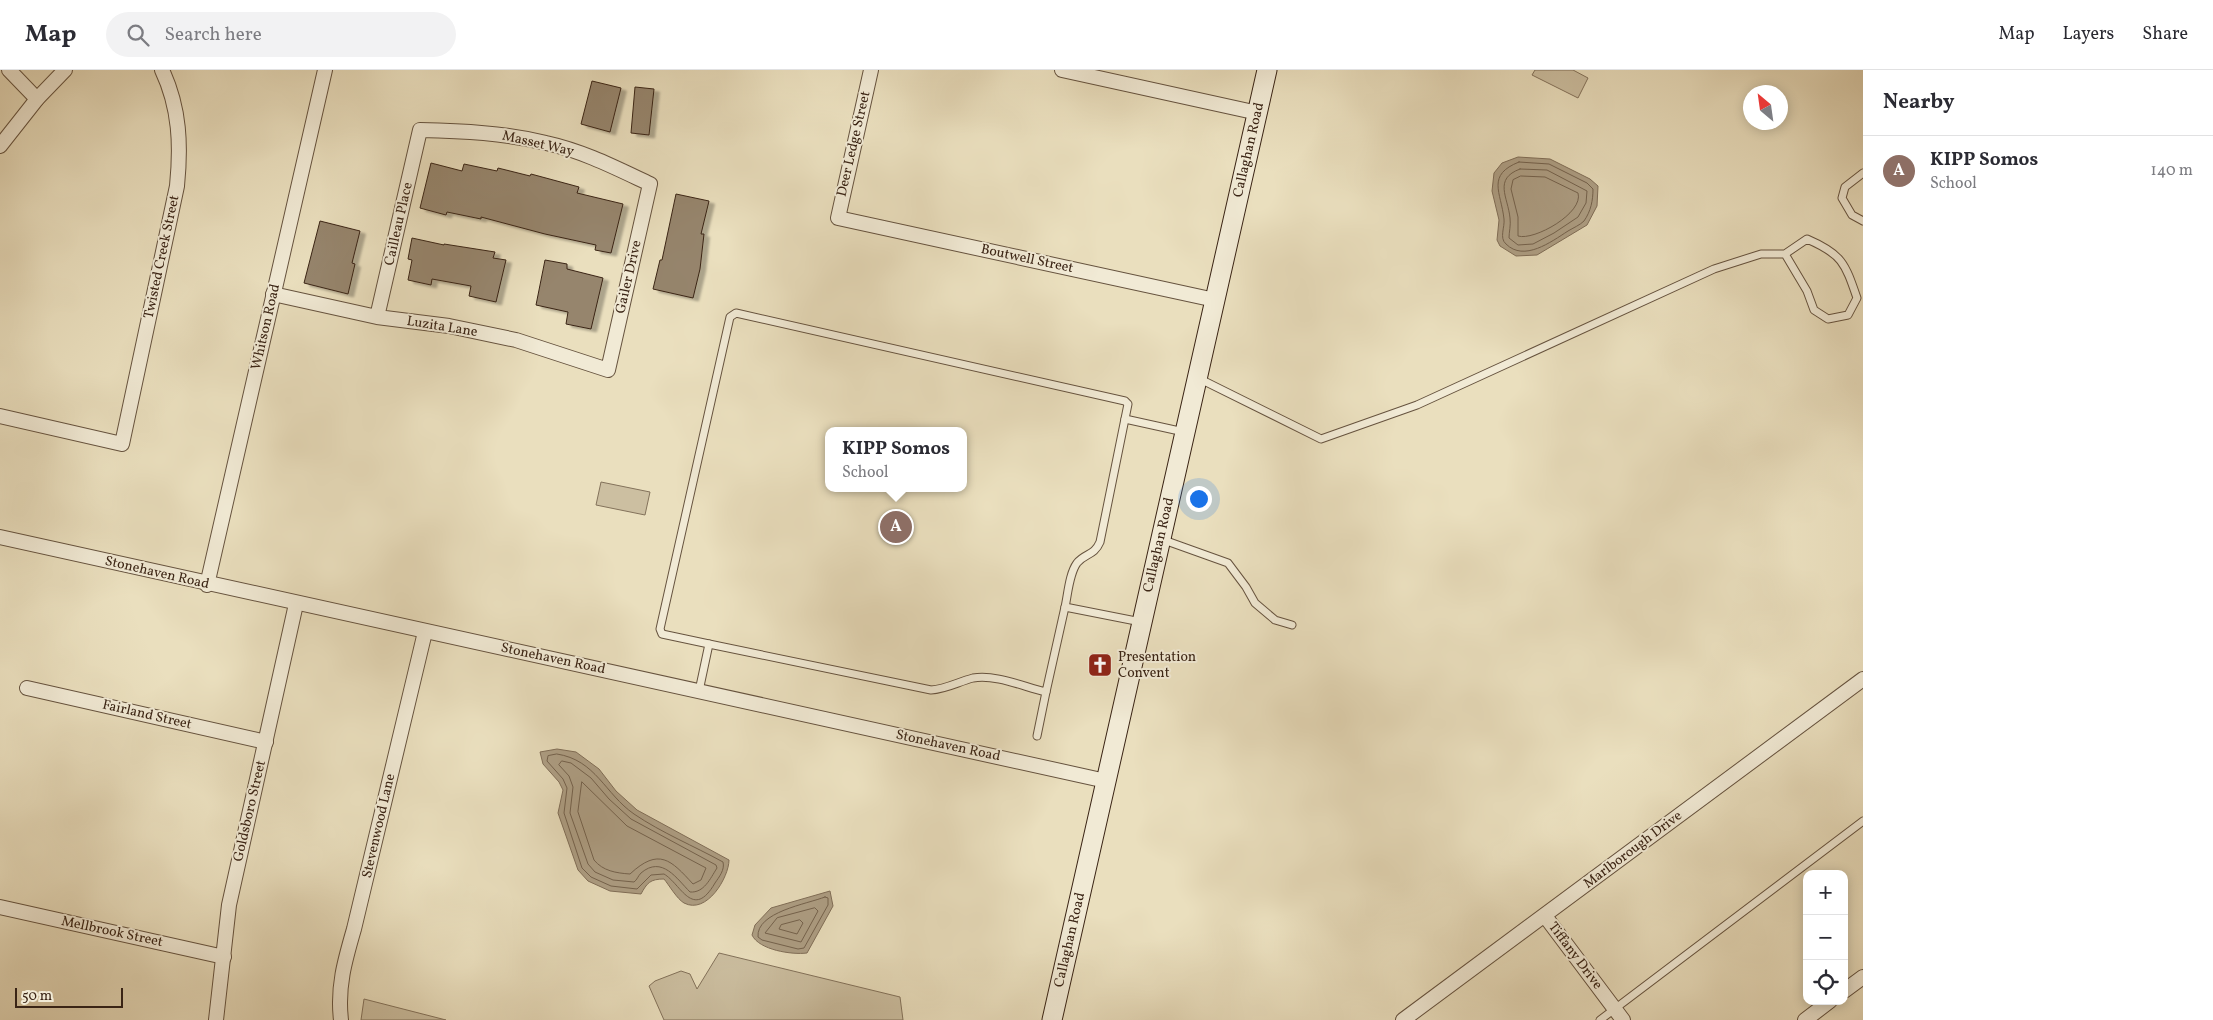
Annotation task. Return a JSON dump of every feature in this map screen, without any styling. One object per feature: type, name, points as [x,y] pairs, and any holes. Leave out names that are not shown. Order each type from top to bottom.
[{"type":"main road","name":"Callaghan Road","points":[[1052,1020],[1267,70]]},
{"type":"street","points":[[9,70],[37,99]]},
{"type":"street","points":[[0,146],[37,99],[65,70]]},
{"type":"street","name":"Twisted Creek Street","points":[[0,416],[122,444],[177,186],[180,157],[177,117],[162,70]]},
{"type":"street","name":"Whitson Road","points":[[207,584],[325,70]]},
{"type":"street","name":"Deer Ledge Street","points":[[838,218],[871,70]]},
{"type":"street","points":[[1062,70],[1258,113]]},
{"type":"street","name":"Masset Way","points":[[420,130],[499,134],[547,143],[589,156],[650,184]]},
{"type":"street","name":"Cailleau Place","points":[[377,317],[420,130]]},
{"type":"street","name":"Gailer Drive","points":[[608,370],[650,184]]},
{"type":"street","name":"Boutwell Street","points":[[838,218],[1215,300]]},
{"type":"street","name":"Luzita Lane","points":[[273,294],[377,317],[449,326],[516,340],[608,370]]},
{"type":"street","name":"Stonehaven Road","points":[[0,537],[296,604],[1106,781]]},
{"type":"street","name":"Goldsboro Street","points":[[216,1020],[230,905],[239,857],[296,604]]},
{"type":"street","name":"Stevenwood Lane","points":[[341,1020],[339,1001],[342,970],[354,929],[425,632]]},
{"type":"street","name":"Marlborough Drive","points":[[1403,1020],[1863,678]]},
{"type":"street","name":"Fairland Street","points":[[27,688],[266,742]]},
{"type":"street","name":"Mellbrook Street","points":[[0,908],[224,957]]},
{"type":"street","name":"Tiffany Drive","points":[[1545,916],[1623,1020]]},
{"type":"street","points":[[1848,988],[1863,977]]},
{"type":"street","points":[[1805,1020],[1825,1005]]},
{"type":"lane","points":[[1863,173],[1845,187],[1842,198],[1852,216],[1863,221]]},
{"type":"lane","points":[[1198,378],[1321,439],[1417,404],[1714,269],[1761,254],[1785,254],[1807,239],[1831,250],[1848,271],[1857,298],[1848,315],[1828,319],[1814,310],[1807,291],[1785,254]]},
{"type":"lane","points":[[1036,736],[1046,692],[1065,607],[1072,573],[1078,562],[1096,551],[1100,542],[1126,419],[1128,404],[1126,401],[736,314],[730,317],[660,629],[662,634],[931,690],[946,689],[974,678],[990,678],[1046,692]]},
{"type":"lane","points":[[1126,419],[1185,432]]},
{"type":"lane","points":[[1161,539],[1228,563],[1255,603],[1276,620],[1292,625]]},
{"type":"lane","points":[[1065,607],[1142,622]]},
{"type":"lane","points":[[699,691],[709,644]]},
{"type":"lane","points":[[1600,1020],[1863,820]]},
{"type":"shaded area","points":[[1535,70],[1573,70],[1588,78],[1578,98],[1532,75]]},
{"type":"shaded area","points":[[601,482],[650,492],[645,515],[596,505]]},
{"type":"shaded area","points":[[719,953],[900,997],[903,1020],[664,1020],[649,986],[655,981],[681,971],[690,974],[697,989]]},
{"type":"shaded area","points":[[364,999],[446,1020],[361,1020]]},
{"type":"water","points":[[1518,157],[1550,159],[1590,179],[1598,186],[1597,206],[1587,225],[1537,255],[1516,256],[1500,246],[1497,240],[1499,220],[1492,191],[1494,173],[1502,163]]},
{"type":"water","points":[[557,749],[576,752],[599,769],[616,791],[637,810],[729,860],[725,876],[715,892],[701,904],[693,905],[681,901],[664,879],[650,882],[641,894],[610,891],[588,881],[578,870],[558,813],[563,790],[559,782],[543,764],[540,752]]},
{"type":"water","points":[[830,891],[833,906],[807,953],[785,952],[769,948],[761,944],[752,935],[755,925],[771,908]]},
{"type":"building","points":[[592,81],[621,88],[610,132],[581,124]]},
{"type":"building","points":[[635,87],[654,89],[649,135],[631,133]]},
{"type":"building","points":[[431,163],[462,171],[464,164],[497,171],[498,168],[530,176],[531,174],[579,187],[577,193],[623,204],[611,253],[595,250],[596,245],[481,217],[481,219],[447,212],[446,215],[420,208]]},
{"type":"building","points":[[676,194],[709,201],[701,234],[704,234],[700,269],[693,298],[653,289],[660,260],[662,260]]},
{"type":"building","points":[[320,221],[360,231],[352,263],[355,264],[348,294],[304,283]]},
{"type":"building","points":[[412,238],[444,245],[495,252],[493,258],[506,260],[496,302],[469,296],[471,286],[432,279],[431,285],[408,280],[412,260],[408,259]]},
{"type":"building","points":[[545,260],[567,264],[567,269],[603,278],[591,329],[566,324],[568,312],[536,305]]},
{"type":"place","name":"KIPP Somos","points":[[896,527]]},
{"type":"place","name":"Presentation Convent","points":[[1100,665]]}]
